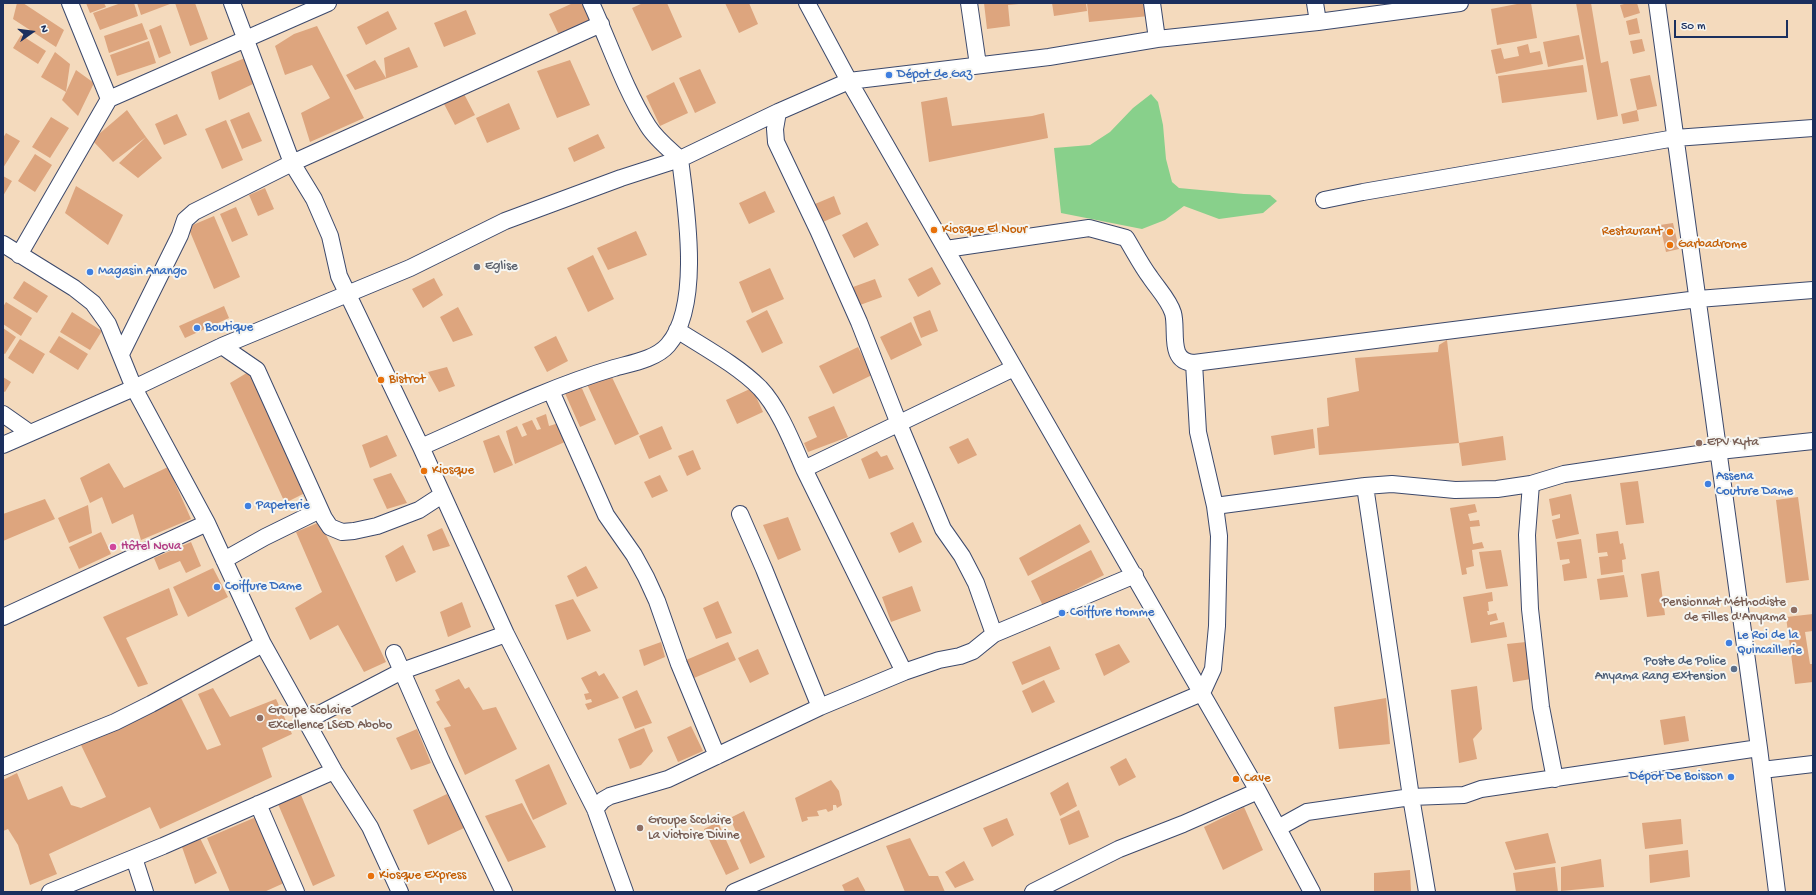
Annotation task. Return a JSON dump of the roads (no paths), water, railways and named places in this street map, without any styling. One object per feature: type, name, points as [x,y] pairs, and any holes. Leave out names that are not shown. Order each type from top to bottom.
[{"type":"street","points":[[70,3],[108,99]]},
{"type":"street","points":[[232,3],[292,163],[314,199],[330,236],[339,276],[421,447],[506,634],[595,809],[625,892]]},
{"type":"street","points":[[19,254],[108,99],[328,3]]},
{"type":"street","points":[[421,447],[584,377],[653,356],[668,345],[678,330],[687,298],[689,252],[680,159],[649,127],[631,93],[591,3]]},
{"type":"street","points":[[807,3],[849,82],[1135,575],[1258,791],[1312,892]]},
{"type":"street","points":[[970,3],[978,65]]},
{"type":"street","points":[[1152,3],[1157,40]]},
{"type":"street","points":[[1315,3],[1318,22]]},
{"type":"street","points":[[3,445],[134,388],[222,346],[349,295],[410,268],[505,221],[621,178],[680,159],[778,112],[849,82],[1050,57],[1157,40],[1318,22],[1460,3]]},
{"type":"street","points":[[1657,3],[1719,451],[1777,892]]},
{"type":"street","points":[[121,354],[180,235],[185,220],[194,212],[292,163],[601,24]]},
{"type":"street","points":[[778,112],[775,130],[776,142],[856,314],[899,424],[943,529],[962,556],[976,583],[994,634]]},
{"type":"street","points":[[1324,200],[1371,190],[1675,138],[1813,128]]},
{"type":"street","points":[[946,249],[1089,228],[1126,238],[1162,292],[1173,314],[1176,349],[1186,363],[1194,364],[1698,299],[1813,290]]},
{"type":"street","points":[[3,244],[74,288],[93,303],[108,324],[134,388],[207,523],[263,644],[334,771],[370,827],[400,892]]},
{"type":"street","points":[[678,330],[741,372],[761,389],[780,417],[904,672]]},
{"type":"street","points":[[222,346],[257,370],[320,510],[330,526],[342,532],[377,526],[420,510],[442,495]]},
{"type":"street","points":[[734,892],[1202,693],[1213,669],[1217,626],[1219,536],[1215,506],[1198,432],[1194,364]]},
{"type":"street","points":[[804,469],[1014,368]]},
{"type":"street","points":[[551,391],[606,515],[634,555],[657,601],[681,670],[717,756]]},
{"type":"street","points":[[3,414],[30,433]]},
{"type":"street","points":[[1215,506],[1365,486],[1392,484],[1455,490],[1497,489],[1531,484],[1564,474],[1719,451],[1813,441]]},
{"type":"street","points":[[1531,484],[1527,536],[1530,609],[1541,708],[1555,779]]},
{"type":"street","points":[[1365,486],[1411,797],[1427,892]]},
{"type":"street","points":[[224,560],[265,537],[320,510]]},
{"type":"street","points":[[740,514],[820,707]]},
{"type":"street","points":[[3,616],[207,523]]},
{"type":"street","points":[[595,809],[603,800],[610,796],[668,778],[820,707],[904,672],[939,660],[967,653],[974,650],[994,634],[1135,575]]},
{"type":"street","points":[[306,721],[402,671],[506,634]]},
{"type":"street","points":[[3,767],[115,722],[263,644]]},
{"type":"street","points":[[394,653],[441,760],[504,892]]},
{"type":"street","points":[[1278,828],[1307,812],[1411,797],[1464,795],[1481,789],[1759,748]]},
{"type":"street","points":[[1762,770],[1813,764]]},
{"type":"street","points":[[50,892],[134,858],[334,771]]},
{"type":"street","points":[[1033,892],[1119,849],[1170,830],[1258,791]]},
{"type":"street","points":[[258,804],[296,892]]},
{"type":"street","points":[[134,858],[145,892]]},
{"type":"place","name":"Dépot de Gaz","points":[[889,75]]},
{"type":"place","name":"Kiosque El Nour","points":[[934,230]]},
{"type":"place","name":"Restaurant","points":[[1670,232]]},
{"type":"place","name":"Garbadrome","points":[[1670,245]]},
{"type":"place","name":"Eglise","points":[[477,267]]},
{"type":"place","name":"Magasin Anango","points":[[90,272]]},
{"type":"place","name":"Boutique","points":[[197,328]]},
{"type":"place","name":"Bistrot","points":[[381,380]]},
{"type":"place","name":"EPV Kyta","points":[[1699,443]]},
{"type":"place","name":"Kiosque","points":[[424,471]]},
{"type":"place","name":"Assena Couture Dame","points":[[1708,484]]},
{"type":"place","name":"Papeterie","points":[[248,506]]},
{"type":"place","name":"Hôtel Nova","points":[[113,547]]},
{"type":"place","name":"Coiffure Dame","points":[[217,587]]},
{"type":"place","name":"Pensionnat Méthodiste de Filles d'Anyama","points":[[1794,610]]},
{"type":"place","name":"Coiffure Homme","points":[[1062,613]]},
{"type":"place","name":"Le Roi de la Quincaillerie","points":[[1729,643]]},
{"type":"place","name":"Poste de Police Anyama Rang Extension","points":[[1734,669]]},
{"type":"place","name":"Groupe Scolaire Excellence LSGD Abobo","points":[[260,718]]},
{"type":"place","name":"Dépot De Boisson","points":[[1731,777]]},
{"type":"place","name":"Cave","points":[[1236,779]]},
{"type":"place","name":"Groupe Scolaire La Victoire Divine","points":[[640,828]]},
{"type":"place","name":"Kiosque Express","points":[[371,876]]}]
